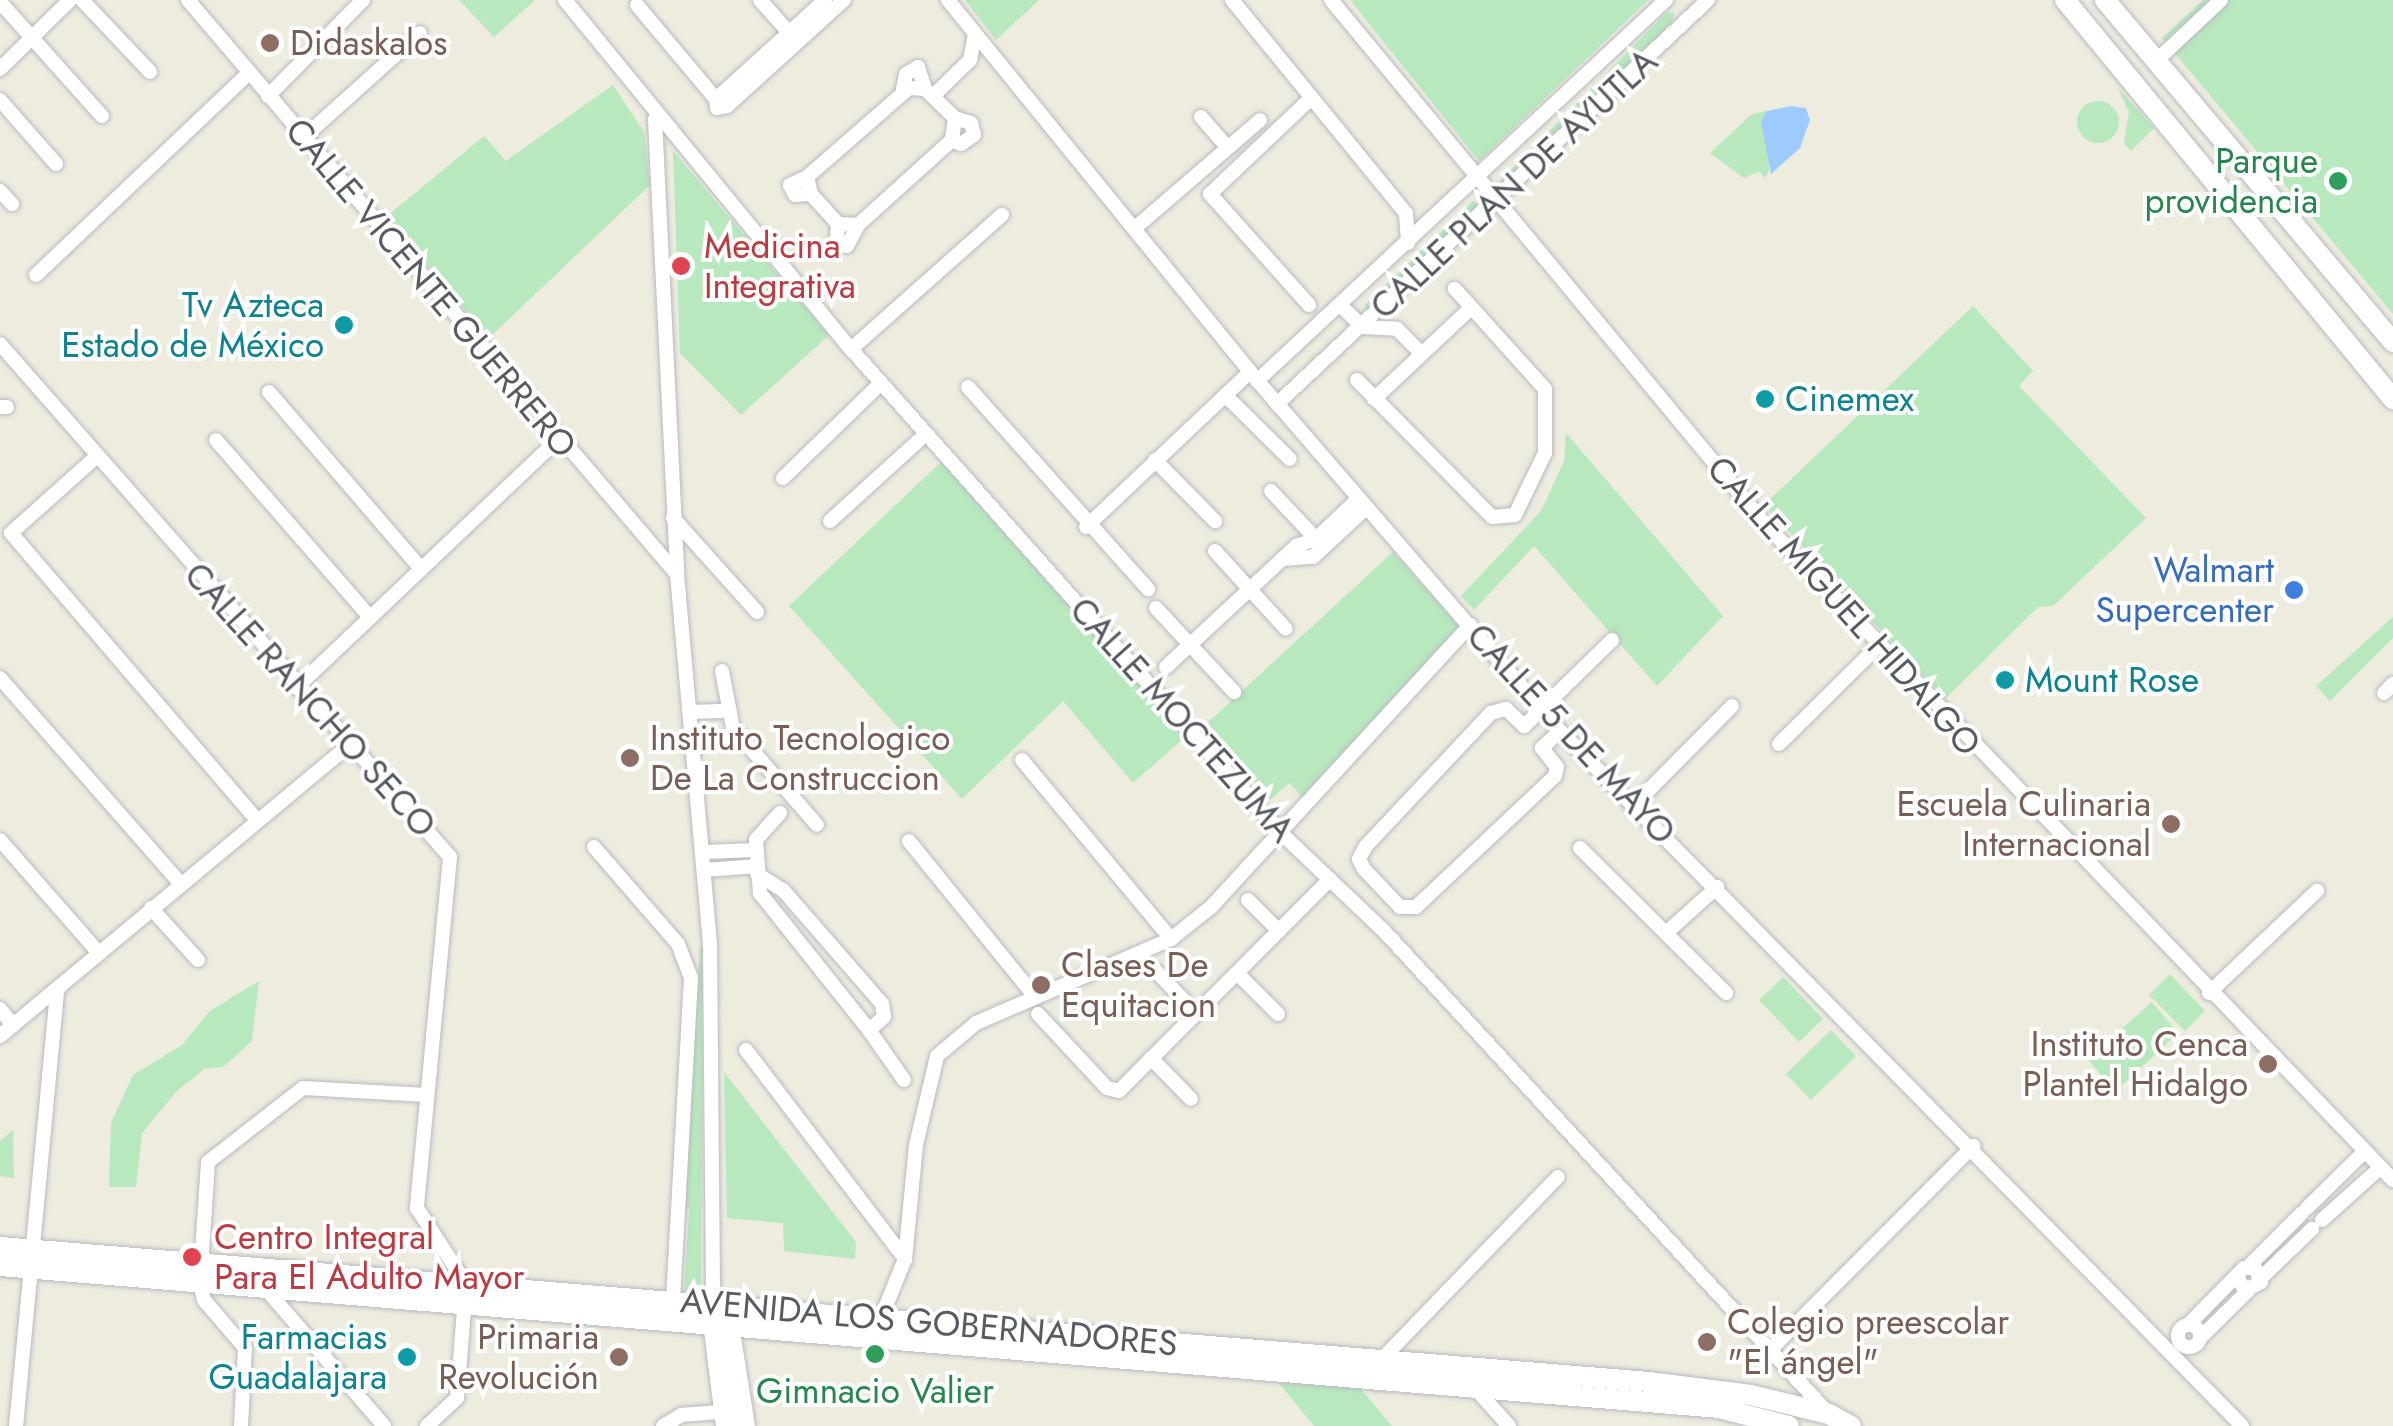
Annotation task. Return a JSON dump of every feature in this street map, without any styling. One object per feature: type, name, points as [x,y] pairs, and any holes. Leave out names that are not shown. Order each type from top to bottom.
[{"type":"street","points":[[0,69],[70,0]]},
{"type":"street","points":[[82,0],[150,72]]},
{"type":"street","name":"CALLE VICENTE GUERRERO","points":[[188,0],[558,439],[677,574]]},
{"type":"street","points":[[268,96],[363,0]]},
{"type":"street","name":"CALLE MOCTEZUMA","points":[[565,0],[655,118],[881,384],[1282,834],[1330,879],[1773,1347],[1829,1414]]},
{"type":"street","points":[[760,0],[793,37]]},
{"type":"street","points":[[793,37],[824,0]]},
{"type":"street","points":[[637,5],[716,98],[844,0]]},
{"type":"street","name":"CALLE 5 DE MAYO","points":[[948,0],[1257,381],[1560,731],[1973,1146],[2242,1426]]},
{"type":"street","points":[[1232,0],[1406,213],[1408,243]]},
{"type":"street","name":"CALLE MIGUEL HIDALGO","points":[[1331,0],[1474,179],[1752,508],[1878,646],[2393,1180]]},
{"type":"street","name":"CALLE PLAN DE AYUTLA","points":[[1257,381],[1319,328],[1666,0]]},
{"type":"street","points":[[1675,0],[1691,16]]},
{"type":"street","name":"CALLE PLAN DE AYUTLA","points":[[1277,404],[1708,0]]},
{"type":"street","points":[[2065,0],[2393,399]]},
{"type":"street","points":[[2105,0],[2393,342]]},
{"type":"street","points":[[2156,61],[2222,0]]},
{"type":"street","points":[[0,2],[102,116]]},
{"type":"street","points":[[303,138],[420,32]]},
{"type":"street","points":[[970,60],[974,35]]},
{"type":"street","points":[[929,92],[955,118],[952,140],[858,226],[838,224],[810,194],[808,177],[903,89],[929,92],[970,60],[992,58]]},
{"type":"street","points":[[36,275],[249,74]]},
{"type":"street","points":[[1309,305],[1210,194],[1311,98]]},
{"type":"street","points":[[0,100],[56,164]]},
{"type":"street","points":[[655,118],[673,518],[705,870],[719,1312],[735,1418],[680,1414],[663,1426]]},
{"type":"street","points":[[1202,118],[1227,147]]},
{"type":"street","points":[[1135,228],[1260,120]]},
{"type":"street","points":[[0,190],[12,204]]},
{"type":"street","points":[[1406,213],[1438,214]]},
{"type":"street","points":[[851,349],[1002,215]]},
{"type":"street","points":[[1357,380],[1492,517],[1516,514],[1545,453],[1545,389],[1455,288]]},
{"type":"street","points":[[1396,296],[1397,328],[1422,354]]},
{"type":"street","name":"CALLE PLAN DE AYUTLA","points":[[1342,306],[1363,327]]},
{"type":"street","points":[[1374,398],[1470,309]]},
{"type":"street","points":[[1363,327],[1397,328]]},
{"type":"street","name":"CALLE PLAN DE AYUTLA","points":[[1319,328],[1340,348]]},
{"type":"street","name":"CALLE RANCHO SECO","points":[[0,344],[296,688],[450,857],[417,1208],[464,1294]]},
{"type":"street","points":[[1086,527],[1225,394],[1257,381]]},
{"type":"street","points":[[1247,413],[1257,381]]},
{"type":"street","points":[[783,478],[881,384]]},
{"type":"street","points":[[968,387],[1086,527],[1148,589]]},
{"type":"street","points":[[269,392],[421,569]]},
{"type":"street","points":[[1225,394],[1290,459]]},
{"type":"street","points":[[830,521],[926,434]]},
{"type":"street","points":[[296,688],[558,439]]},
{"type":"street","points":[[216,440],[370,617]]},
{"type":"street","points":[[96,457],[11,533],[258,821]]},
{"type":"street","points":[[1156,460],[1215,521]]},
{"type":"street","points":[[1271,490],[1316,538]]},
{"type":"street","points":[[1166,668],[1304,540],[1316,538],[1362,503]]},
{"type":"street","points":[[1282,559],[1312,556],[1362,503]]},
{"type":"street","points":[[673,518],[758,612]]},
{"type":"street","points":[[1215,551],[1286,629]]},
{"type":"street","points":[[1156,608],[1234,692]]},
{"type":"street","points":[[877,1328],[904,1259],[918,1129],[938,1056],[976,1023],[1033,994],[1170,938],[1241,879],[1470,625]]},
{"type":"street","points":[[1560,731],[1542,748],[1557,767],[1555,776],[1416,907],[1400,907],[1364,869],[1360,859],[1366,846],[1491,713],[1506,709],[1524,726],[1612,640]]},
{"type":"street","points":[[1780,744],[1878,646]]},
{"type":"street","points":[[722,672],[727,712],[743,741],[816,825]]},
{"type":"street","points":[[0,678],[180,883]]},
{"type":"street","points":[[1632,807],[1732,706]]},
{"type":"street","points":[[691,712],[727,712]]},
{"type":"street","points":[[0,1036],[348,746]]},
{"type":"street","points":[[1022,760],[1170,938]]},
{"type":"street","points":[[780,813],[760,832],[756,864],[769,908],[904,1080]]},
{"type":"street","points":[[0,840],[98,952]]},
{"type":"street","points":[[908,840],[1033,994]]},
{"type":"street","points":[[594,846],[678,944],[691,978],[673,1300]]},
{"type":"street","points":[[1580,848],[1726,993]]},
{"type":"street","points":[[704,852],[756,864],[783,890],[882,1004],[884,1017],[868,1030]]},
{"type":"street","points":[[705,870],[756,864]]},
{"type":"street","points":[[1038,1014],[1107,1088],[1119,1091],[1330,879]]},
{"type":"street","points":[[1666,933],[1717,887]]},
{"type":"street","points":[[2209,992],[2317,891]]},
{"type":"street","points":[[1248,900],[1279,931]]},
{"type":"street","points":[[151,908],[198,960]]},
{"type":"street","points":[[1155,970],[1196,1013]]},
{"type":"street","points":[[1236,974],[1278,1014]]},
{"type":"street","points":[[16,1426],[57,989]]},
{"type":"street","points":[[0,1010],[13,1025]]},
{"type":"street","points":[[746,1050],[904,1259]]},
{"type":"street","points":[[1151,1058],[1192,1099]]},
{"type":"street","points":[[240,1426],[245,1348],[204,1300],[200,1274],[208,1162],[289,1097],[312,1087],[427,1095]]},
{"type":"street","points":[[1773,1347],[1973,1146]]},
{"type":"street","points":[[2365,1152],[2178,1331],[2179,1343],[2190,1348],[2380,1168]]},
{"type":"street","points":[[1382,1359],[1558,1177]]},
{"type":"street","points":[[2305,1211],[2302,1224],[2317,1224]]},
{"type":"street","name":"AVENIDA LOS GOBERNADORES","points":[[0,1247],[29,1259],[719,1312],[1332,1366],[1475,1388],[1719,1408],[1789,1426]]},
{"type":"street","name":"AVENIDA LOS GOBERNADORES","points":[[0,1266],[29,1259]]},
{"type":"street","points":[[2242,1272],[2261,1278]]},
{"type":"street","points":[[2242,1272],[2248,1291]]},
{"type":"street","name":"AVENIDA LOS GOBERNADORES","points":[[200,1274],[265,1288],[673,1300],[719,1312]]},
{"type":"street","points":[[265,1288],[384,1426]]},
{"type":"street","points":[[427,1426],[456,1398],[464,1294]]},
{"type":"street","name":"AVENIDA LOS GOBERNADORES","points":[[1332,1366],[1382,1359],[1725,1390],[1829,1414],[1852,1426]]},
{"type":"street","points":[[1475,1388],[1509,1426]]},
{"type":"green space","points":[[459,0],[535,0],[494,37]]},
{"type":"green space","points":[[965,0],[1039,0],[996,40]]},
{"type":"green space","points":[[1350,0],[1648,0],[1479,161]]},
{"type":"green space","name":"Parque providencia","points":[[2203,0],[2393,0],[2393,314],[2162,38]]},
{"type":"green space","points":[[1667,12],[1674,13],[1673,21],[1505,185],[1497,184]]},
{"type":"green space","points":[[613,85],[644,132],[650,185],[489,338],[386,217],[484,136],[506,161]]},
{"type":"green space","points":[[2118,88],[2154,128],[2131,151],[2124,143],[2129,112]]},
{"type":"green space","points":[[2098,101],[2113,107],[2119,122],[2113,137],[2098,143],[2083,137],[2077,122],[2083,107]]},
{"type":"green space","points":[[1767,111],[1769,171],[1765,178],[1759,171],[1744,178],[1710,153],[1752,114]]},
{"type":"green space","points":[[673,151],[829,335],[741,415],[680,353]]},
{"type":"green space","points":[[1473,201],[1482,206],[1365,312],[1365,305]]},
{"type":"green space","points":[[1973,306],[2033,371],[2019,386],[2146,518],[2053,606],[2038,607],[1945,699],[1764,505]]},
{"type":"green space","points":[[1566,433],[1723,616],[1657,686],[1534,546],[1474,610],[1461,596],[1541,511],[1564,461]]},
{"type":"green space","points":[[941,462],[1185,737],[1133,783],[1063,701],[962,799],[789,606]]},
{"type":"green space","points":[[1393,552],[1459,626],[1303,797],[1289,783],[1270,800],[1205,725]]},
{"type":"green space","points":[[2393,617],[2393,638],[2330,701],[2316,686]]},
{"type":"green space","points":[[700,947],[701,1296],[684,1295],[689,1209],[682,1207]]},
{"type":"green space","points":[[2170,974],[2205,1011],[2185,1031],[2149,995]]},
{"type":"green space","points":[[1783,977],[1823,1019],[1799,1042],[1759,1000]]},
{"type":"green space","points":[[259,981],[252,1041],[223,1067],[204,1069],[176,1092],[142,1133],[136,1187],[109,1187],[111,1123],[133,1075],[182,1045],[210,1011]]},
{"type":"green space","points":[[2152,1002],[2178,1033],[2115,1092],[2088,1059]]},
{"type":"green space","points":[[1831,1030],[1856,1056],[1811,1100],[1786,1074]]},
{"type":"green space","points":[[724,1072],[856,1242],[855,1259],[784,1251],[783,1223],[727,1218]]},
{"type":"green space","points":[[13,1130],[14,1178],[0,1176],[0,1141]]},
{"type":"green space","points":[[1278,1382],[1360,1388],[1392,1426],[1314,1426]]},
{"type":"water","points":[[1791,106],[1806,108],[1810,120],[1800,148],[1771,174],[1761,122],[1767,111]]},
{"type":"place","name":"Didaskalos","points":[[270,43]]},
{"type":"place","name":"Parque providencia","points":[[2338,181]]},
{"type":"place","name":"Medicina Integrativa","points":[[681,266]]},
{"type":"place","name":"Tv Azteca Estado de México","points":[[344,325]]},
{"type":"place","name":"Cinemex","points":[[1765,399]]},
{"type":"place","name":"Walmart Supercenter","points":[[2294,590]]},
{"type":"place","name":"Mount Rose","points":[[2005,680]]},
{"type":"place","name":"Instituto Tecnologico De La Construccion","points":[[630,758]]},
{"type":"place","name":"Escuela Culinaria Internacional","points":[[2171,824]]},
{"type":"place","name":"Clases De Equitacion","points":[[1041,985]]},
{"type":"place","name":"Instituto Cenca Plantel Hidalgo","points":[[2268,1064]]},
{"type":"place","name":"Centro Integral Para El Adulto Mayor","points":[[192,1257]]},
{"type":"place","name":"Colegio preescolar \"El ángel\"","points":[[1707,1342]]},
{"type":"place","name":"Gimnacio Valier","points":[[875,1354]]},
{"type":"place","name":"Farmacias Guadalajara","points":[[407,1357]]},
{"type":"place","name":"Primaria Revolución","points":[[619,1357]]}]
